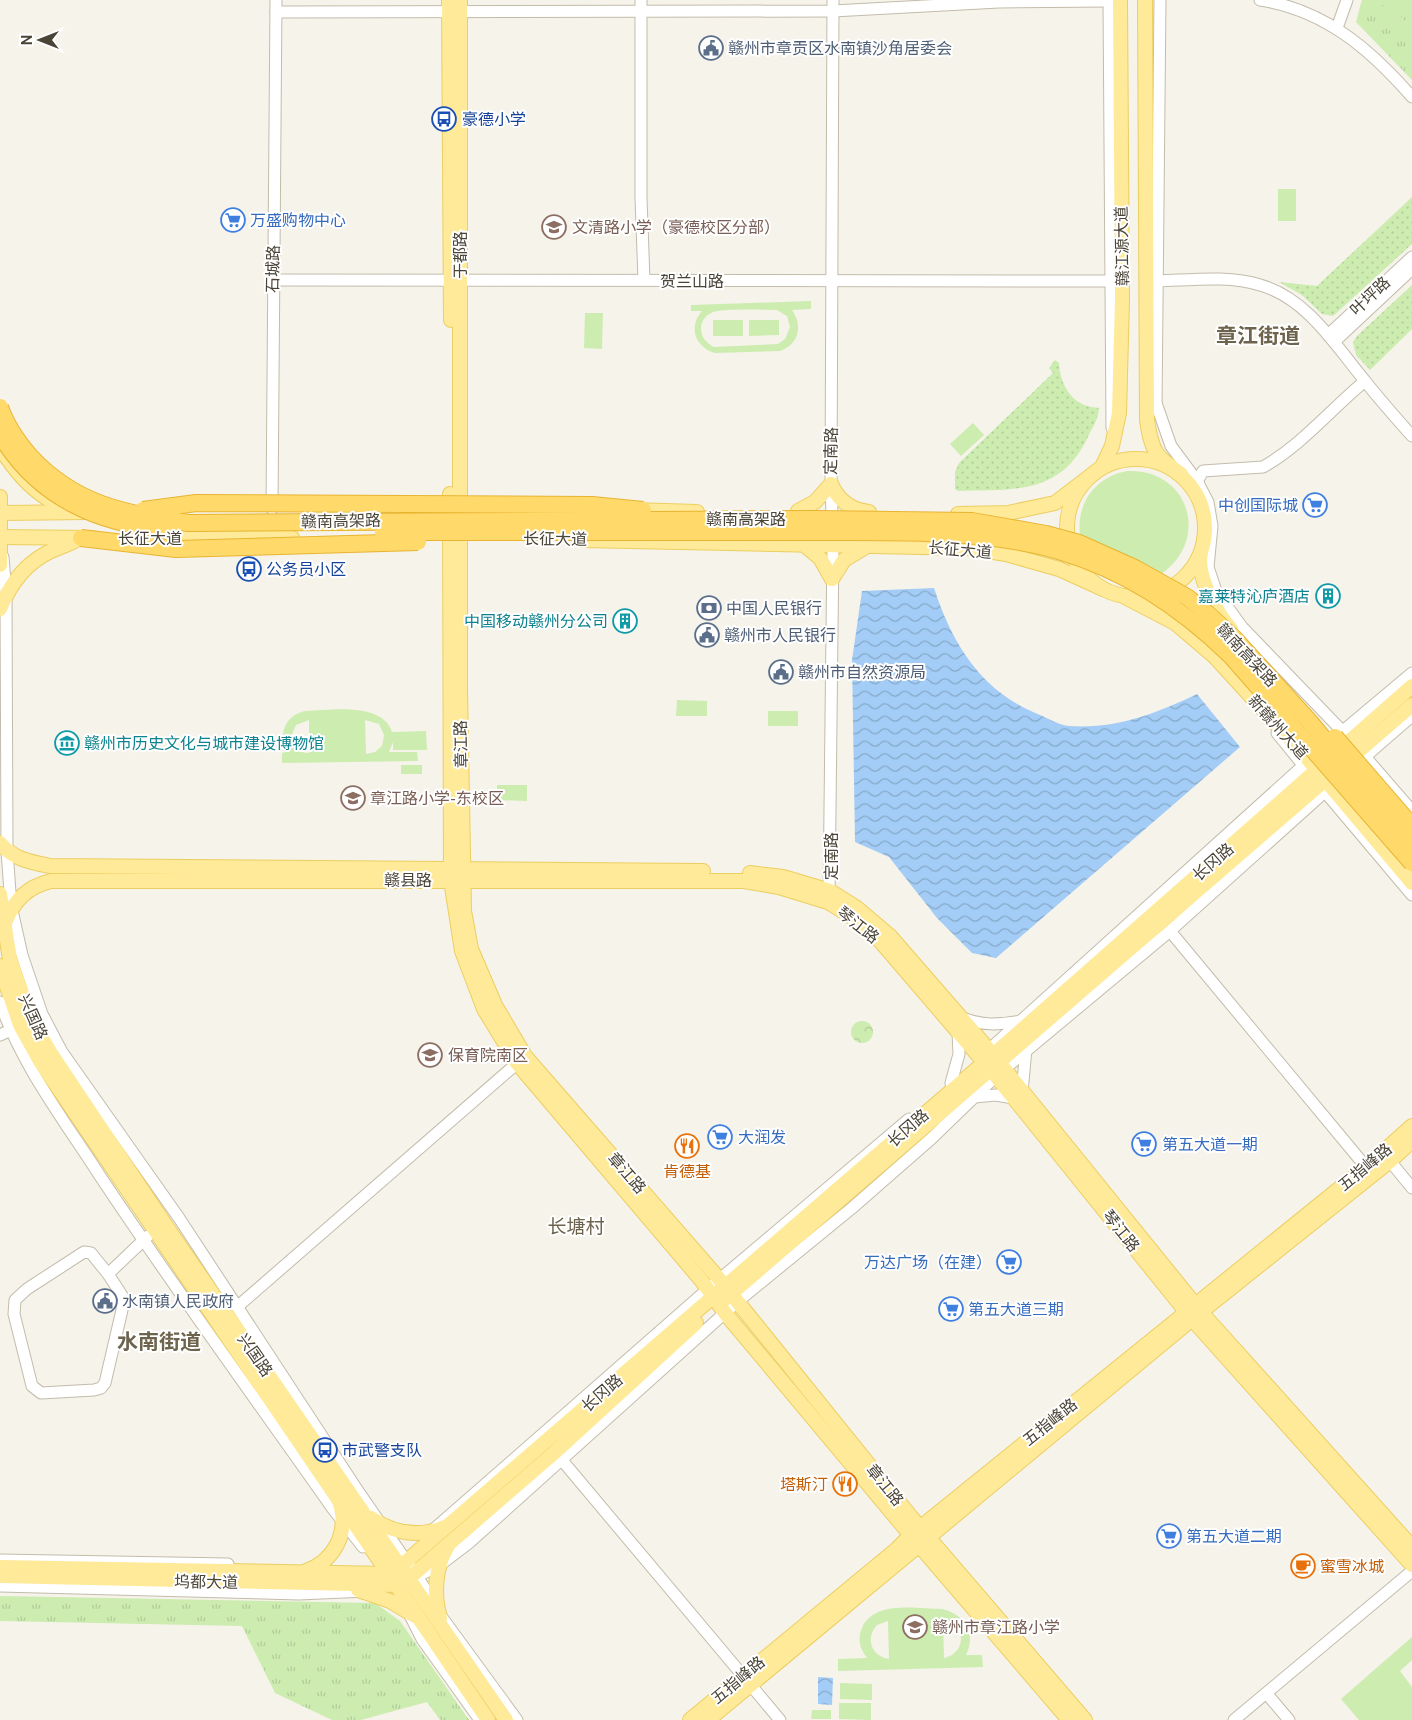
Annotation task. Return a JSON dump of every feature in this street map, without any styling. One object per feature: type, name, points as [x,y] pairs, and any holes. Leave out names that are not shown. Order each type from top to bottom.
[{"type":"highway","name":"赣南高架路","points":[[0,407],[21,445],[46,474],[76,494],[110,509],[188,523],[725,519],[972,522],[1046,534],[1078,543],[1135,568],[1186,597],[1234,638],[1310,722],[1412,846]]},
{"type":"highway","name":"赣南高架路","points":[[0,434],[11,452],[40,484],[72,505],[105,519],[142,528],[197,530],[966,535],[995,538],[1058,551],[1087,561],[1128,580],[1181,611],[1230,656],[1317,774],[1412,863]]},
{"type":"highway","points":[[142,510],[196,504],[592,504],[725,519]]},
{"type":"highway","points":[[81,538],[176,549],[423,542],[613,532]]},
{"type":"highway","points":[[1234,638],[1324,724],[1412,826]]},
{"type":"highway","points":[[1317,774],[1412,873]]},
{"type":"main road","name":"赣江源大道","points":[[1090,476],[1102,467],[1112,446],[1119,413],[1122,300],[1113,0]]},
{"type":"main road","name":"赣江源大道","points":[[1145,0],[1147,410],[1149,430],[1159,459],[1181,474]]},
{"type":"main road","name":"于都路","points":[[455,5],[455,510]]},
{"type":"main road","points":[[0,446],[14,467],[30,485],[58,505],[79,512]]},
{"type":"main road","points":[[1138,458],[1158,462],[1195,484],[1204,513],[1204,540],[1194,565],[1175,585],[1150,596],[1122,596],[1103,589],[1092,582],[1080,568],[1071,551],[1066,526],[1072,502],[1090,476],[1119,460],[1138,458]]},
{"type":"main road","name":"长征大道","points":[[1,513],[272,509],[798,511],[972,514],[1019,512],[1056,503],[1090,476]]},
{"type":"main road","points":[[798,511],[815,502],[831,484],[847,505],[869,512]]},
{"type":"main road","points":[[0,497],[0,565]]},
{"type":"main road","name":"章江路","points":[[455,510],[458,875],[462,951],[484,1009],[521,1060],[716,1301],[919,1536],[1085,1720]]},
{"type":"main road","name":"长征大道","points":[[1,537],[455,538],[871,544],[969,548],[998,553],[1059,569],[1103,589]]},
{"type":"main road","points":[[0,609],[6,594],[18,576],[32,562],[50,551],[81,538]]},
{"type":"main road","name":"新赣州大道","points":[[1204,540],[1200,558],[1202,570],[1209,594],[1221,615],[1412,836]]},
{"type":"main road","points":[[802,543],[820,558],[832,579]]},
{"type":"main road","points":[[832,579],[839,566],[850,555],[871,544]]},
{"type":"main road","name":"新赣州大道","points":[[1122,596],[1163,616],[1196,639],[1412,883]]},
{"type":"main road","name":"长冈路","points":[[399,1575],[451,1541],[554,1453],[728,1290],[992,1063],[1317,774],[1343,755],[1412,686]]},
{"type":"main road","name":"长冈路","points":[[1354,744],[1412,705]]},
{"type":"main road","name":"赣县路","points":[[3,847],[26,861],[50,866],[458,875]]},
{"type":"main road","name":"赣县路","points":[[11,906],[25,892],[51,881],[458,875],[742,872],[783,877],[829,897]]},
{"type":"main road","name":"兴国路","points":[[0,894],[10,960],[32,1021],[52,1056],[168,1229],[365,1513],[399,1575],[425,1630],[488,1720]]},
{"type":"main road","name":"琴江路","points":[[829,897],[857,908],[890,936],[960,1017],[992,1063],[1193,1311],[1412,1565]]},
{"type":"main road","name":"琴江路","points":[[829,897],[881,942],[958,1032],[992,1063]]},
{"type":"main road","points":[[5,923],[11,906]]},
{"type":"main road","name":"兴国路","points":[[0,966],[10,1030],[40,1061],[338,1499],[446,1633],[506,1720]]},
{"type":"main road","name":"章江路","points":[[521,1060],[728,1290],[919,1536],[1069,1720]]},
{"type":"main road","name":"五指峰路","points":[[708,1720],[747,1681],[896,1550],[919,1536],[1193,1311],[1366,1167],[1412,1126]]},
{"type":"main road","name":"五指峰路","points":[[1193,1311],[1390,1161],[1412,1141]]},
{"type":"main road","name":"长冈路","points":[[399,1575],[450,1524],[716,1301]]},
{"type":"main road","name":"琴江路","points":[[1193,1311],[1412,1548]]},
{"type":"main road","points":[[298,1573],[315,1567],[326,1560],[336,1548],[342,1534],[343,1521],[338,1499]]},
{"type":"main road","points":[[365,1513],[382,1525],[406,1533],[432,1531],[450,1524]]},
{"type":"main road","points":[[446,1633],[438,1612],[436,1585],[442,1557],[451,1541]]},
{"type":"main road","name":"坞都大道","points":[[0,1566],[399,1575]]},
{"type":"main road","name":"坞都大道","points":[[0,1576],[313,1584],[399,1575]]},
{"type":"main road","points":[[313,1584],[362,1591],[390,1601],[413,1614],[425,1630]]},
{"type":"main road","name":"五指峰路","points":[[690,1720],[747,1681]]},
{"type":"street","name":"石城路","points":[[272,509],[276,0]]},
{"type":"street","points":[[276,12],[455,5],[833,6],[1113,0],[1112,446]]},
{"type":"street","points":[[1155,450],[1160,0]]},
{"type":"street","points":[[1260,0],[1297,9],[1337,28],[1384,65],[1412,97]]},
{"type":"street","points":[[1337,28],[1347,0]]},
{"type":"street","points":[[641,6],[641,198],[644,280]]},
{"type":"street","name":"定南路","points":[[829,897],[832,579],[833,6]]},
{"type":"street","name":"叶坪路","points":[[1331,338],[1412,257]]},
{"type":"street","name":"叶坪路","points":[[1331,338],[1412,269]]},
{"type":"street","name":"贺兰山路","points":[[273,280],[1111,281]]},
{"type":"street","points":[[1158,281],[1222,280],[1260,284],[1288,298],[1309,315],[1331,338],[1412,436]]},
{"type":"street","points":[[1195,484],[1203,471],[1263,467],[1270,463],[1292,447],[1365,381]]},
{"type":"street","points":[[1156,403],[1171,446],[1195,484],[1204,491],[1211,514],[1212,536],[1208,567],[1216,591],[1242,626],[1354,744],[1412,811]]},
{"type":"street","points":[[1,537],[6,594],[3,847],[11,906],[22,955],[42,1014],[62,1052],[179,1218],[382,1525],[399,1575],[408,1611],[422,1639],[480,1720]]},
{"type":"street","points":[[728,1290],[852,1208],[974,1097],[992,1063],[1021,1021],[1317,774],[1343,755],[1412,674]]},
{"type":"street","points":[[1354,744],[1412,716]]},
{"type":"street","points":[[1317,774],[1412,896]]},
{"type":"street","points":[[0,1586],[260,1594],[362,1591],[399,1575],[441,1564],[470,1542],[561,1458],[716,1301],[952,1083],[1026,1049],[1170,931],[1317,774]]},
{"type":"street","points":[[1170,931],[1366,1167]]},
{"type":"street","points":[[0,1002],[10,1030],[40,1084],[144,1240],[343,1521],[438,1612],[516,1720]]},
{"type":"street","points":[[960,1017],[974,1022],[996,1025],[1021,1021]]},
{"type":"street","points":[[952,1083],[958,1054],[958,1032]]},
{"type":"street","points":[[974,1097],[1018,1095],[1026,1049]]},
{"type":"street","points":[[237,1306],[521,1060]]},
{"type":"street","points":[[1390,1161],[1412,1188]]},
{"type":"street","points":[[108,1274],[154,1230]]},
{"type":"street","points":[[84,1252],[91,1253],[108,1274],[119,1289],[122,1304],[105,1383],[101,1388],[94,1390],[41,1393],[36,1391],[32,1386],[14,1314],[15,1300],[27,1289],[84,1252]]},
{"type":"street","points":[[399,1575],[432,1531],[716,1301]]},
{"type":"street","points":[[561,1458],[780,1720]]},
{"type":"street","points":[[0,1560],[315,1567],[399,1575]]},
{"type":"street","points":[[1234,1720],[1412,1571]]},
{"type":"street","points":[[1267,1694],[1289,1720]]},
{"type":"green space","points":[[1362,0],[1412,0],[1412,80],[1356,22]]},
{"type":"green space","points":[[1387,2],[1409,25],[1396,37],[1374,14]]},
{"type":"green space","points":[[1278,189],[1296,189],[1296,221],[1278,221]]},
{"type":"green space","points":[[1412,197],[1412,244],[1333,316],[1322,314],[1302,295],[1279,282],[1317,286]]},
{"type":"green space","points":[[1412,285],[1412,329],[1370,370],[1356,355],[1353,342],[1357,336]]},
{"type":"green space","points":[[811,301],[811,309],[792,310],[797,322],[797,334],[791,344],[780,351],[715,353],[708,350],[698,341],[695,323],[702,311],[691,311],[691,305]],"holes":[[[777,310],[787,316],[790,327],[785,339],[778,344],[714,347],[704,339],[701,331],[704,319],[716,311]]]},
{"type":"green space","points":[[585,313],[603,313],[602,349],[584,348]]},
{"type":"green space","points":[[713,320],[743,320],[743,336],[713,336]]},
{"type":"green space","points":[[749,320],[779,320],[779,335],[749,336]]},
{"type":"green space","points":[[1055,360],[1059,363],[1062,380],[1070,394],[1082,404],[1099,408],[1098,416],[1076,458],[1062,471],[1048,480],[1032,486],[997,490],[958,491],[955,489],[955,472],[959,463],[1053,373],[1049,368]]},
{"type":"green space","points":[[973,423],[984,435],[961,456],[950,444]]},
{"type":"green space","points":[[1127,471],[1148,473],[1166,481],[1178,493],[1186,509],[1189,526],[1186,543],[1176,560],[1161,574],[1080,536],[1081,513],[1090,493],[1106,479]]},
{"type":"green space","points":[[677,700],[707,701],[707,716],[676,716]]},
{"type":"green space","points":[[342,709],[367,712],[378,716],[386,722],[392,732],[426,731],[427,750],[393,750],[393,742],[389,752],[417,752],[418,761],[282,763],[282,753],[286,752],[283,732],[288,721],[298,713]],"holes":[[[309,720],[309,753],[296,749],[291,736],[296,725]],[[365,720],[379,724],[384,735],[382,746],[375,752],[366,754]]]},
{"type":"green space","points":[[768,711],[798,711],[798,726],[768,726]]},
{"type":"green space","points":[[401,765],[422,765],[422,774],[401,774]]},
{"type":"green space","points":[[497,785],[527,785],[527,801],[497,800]]},
{"type":"green space","points":[[862,1021],[870,1024],[873,1032],[870,1040],[862,1043],[854,1040],[851,1032],[854,1024]]},
{"type":"green space","points":[[0,1596],[375,1603],[400,1621],[469,1720],[440,1720],[427,1702],[361,1720],[332,1720],[275,1693],[242,1626],[0,1621]]},
{"type":"green space","points":[[897,1608],[942,1609],[957,1615],[962,1620],[969,1632],[970,1639],[966,1655],[982,1655],[983,1667],[838,1671],[838,1659],[867,1658],[860,1644],[860,1632],[868,1619],[876,1613]],"holes":[[[943,1620],[957,1626],[961,1636],[960,1646],[954,1654],[944,1658]],[[888,1621],[889,1659],[878,1654],[874,1650],[871,1641],[871,1635],[877,1625]]]},
{"type":"green space","points":[[1412,1637],[1412,1660],[1400,1671],[1412,1687],[1412,1720],[1359,1720],[1341,1699]]},
{"type":"green space","points":[[840,1683],[872,1684],[872,1700],[840,1699]]},
{"type":"green space","points":[[839,1703],[871,1703],[871,1720],[839,1719]]},
{"type":"green space","points":[[812,1710],[831,1710],[831,1719],[811,1719]]},
{"type":"water","points":[[934,588],[950,629],[972,665],[1002,694],[1020,705],[1062,724],[1087,726],[1135,719],[1197,694],[1240,747],[996,958],[972,953],[937,918],[889,857],[855,842],[852,660],[862,591]]},
{"type":"water","points":[[818,1677],[833,1678],[832,1705],[818,1704]]},
{"type":"place","name":"赣州市章贡区水南镇沙角居委会","points":[[711,48]]},
{"type":"place","name":"豪德小学","points":[[444,119]]},
{"type":"place","name":"万盛购物中心","points":[[233,220]]},
{"type":"place","name":"文清路小学（豪德校区分部）","points":[[554,227]]},
{"type":"place","name":"中创国际城","points":[[1315,505]]},
{"type":"place","name":"公务员小区","points":[[249,569]]},
{"type":"place","name":"嘉莱特沁庐酒店","points":[[1328,596]]},
{"type":"place","name":"中国人民银行","points":[[709,608]]},
{"type":"place","name":"中国移动赣州分公司","points":[[625,621]]},
{"type":"place","name":"赣州市人民银行","points":[[707,635]]},
{"type":"place","name":"赣州市自然资源局","points":[[781,672]]},
{"type":"place","name":"赣州市历史文化与城市建设博物馆","points":[[67,743]]},
{"type":"place","name":"章江路小学-东校区","points":[[353,798]]},
{"type":"place","name":"保育院南区","points":[[430,1055]]},
{"type":"place","name":"大润发","points":[[720,1137]]},
{"type":"place","name":"第五大道一期","points":[[1144,1144]]},
{"type":"place","name":"肯德基","points":[[687,1146]]},
{"type":"place","name":"万达广场（在建）","points":[[1009,1262]]},
{"type":"place","name":"水南镇人民政府","points":[[105,1301]]},
{"type":"place","name":"第五大道三期","points":[[951,1309]]},
{"type":"place","name":"市武警支队","points":[[325,1450]]},
{"type":"place","name":"塔斯汀","points":[[845,1484]]},
{"type":"place","name":"第五大道二期","points":[[1169,1536]]},
{"type":"place","name":"蜜雪冰城","points":[[1303,1566]]},
{"type":"place","name":"赣州市章江路小学","points":[[915,1627]]},
{"type":"district","name":"章江街道","points":[[1258,335]]},
{"type":"district","name":"长塘村","points":[[576,1226]]},
{"type":"district","name":"水南街道","points":[[159,1341]]}]
